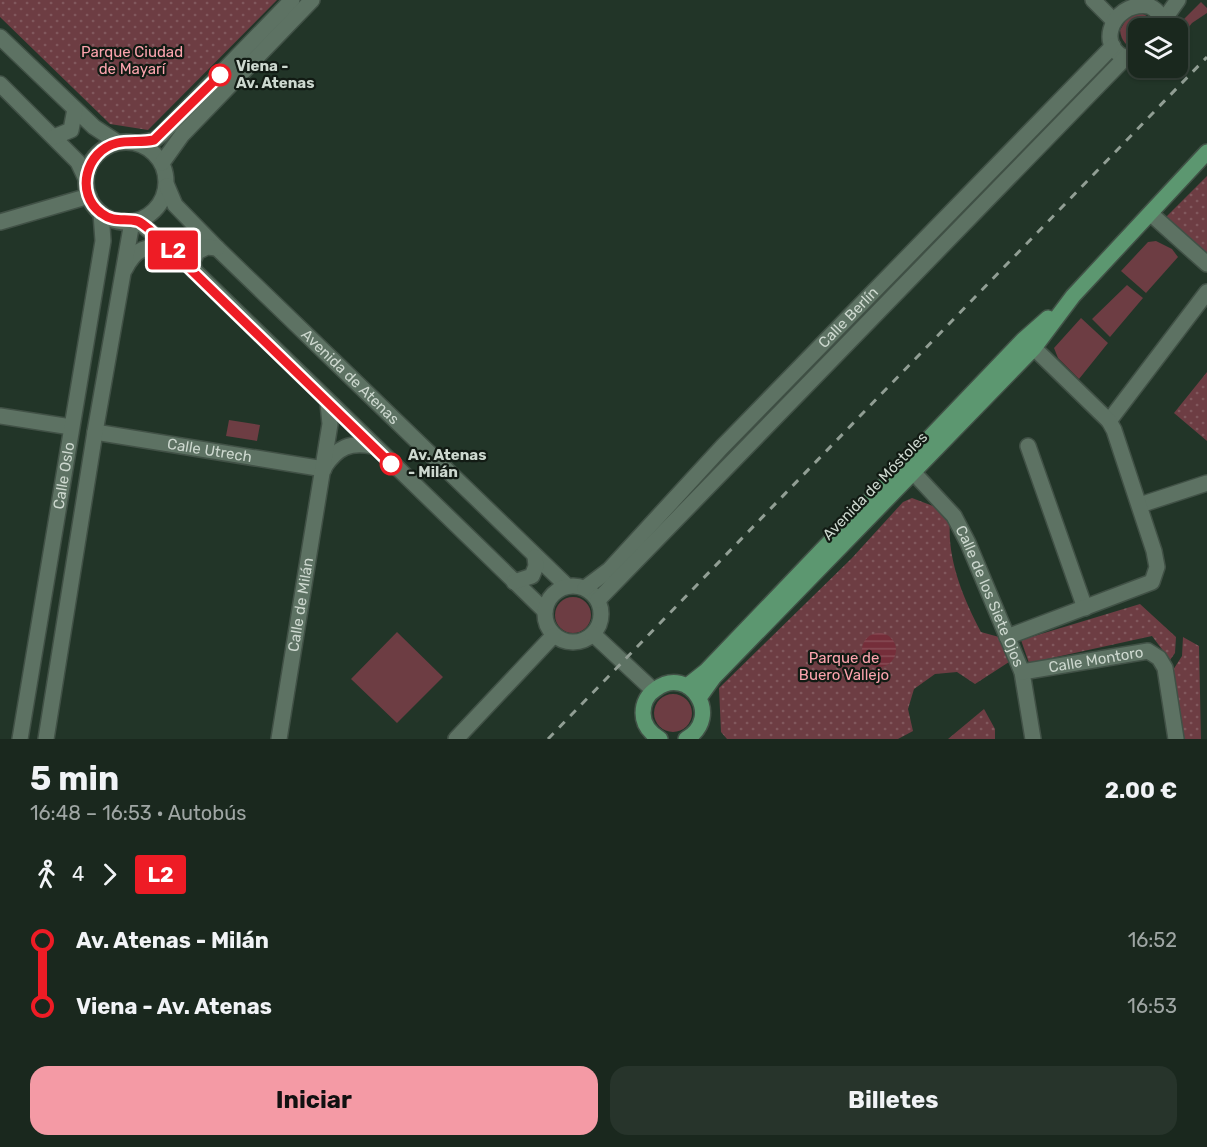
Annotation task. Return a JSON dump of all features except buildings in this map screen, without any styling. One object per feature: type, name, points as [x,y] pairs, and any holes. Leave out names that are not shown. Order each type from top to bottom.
[{"type":"main road","name":"Avenida de Móstoles","points":[[687,686],[706,670],[1023,340],[1073,296],[1207,152]]},
{"type":"main road","name":"Avenida de Móstoles","points":[[699,698],[714,677],[1034,348],[1073,296]]},
{"type":"main road","points":[[653,737],[643,713],[653,690],[669,683],[687,686],[699,698],[703,715],[696,737]]},
{"type":"street","points":[[0,37],[75,109],[117,142],[139,143],[154,140],[173,124],[292,0]]},
{"type":"street","points":[[162,163],[182,135],[312,0]]},
{"type":"street","points":[[1093,0],[1112,19]]},
{"type":"street","points":[[1169,18],[1178,0]]},
{"type":"street","points":[[1128,55],[1113,46],[1109,33],[1119,4],[1152,2],[1161,18]]},
{"type":"street","name":"Calle Berlín","points":[[585,588],[609,570],[722,447],[1113,46]]},
{"type":"street","name":"Calle Berlín","points":[[598,600],[1128,62]]},
{"type":"street","points":[[0,84],[78,162],[86,179],[89,196],[100,213],[121,222],[134,221],[157,208],[167,186],[162,163],[149,148],[139,143]]},
{"type":"street","points":[[54,137],[71,130],[75,109]]},
{"type":"street","points":[[86,179],[96,156],[117,142]]},
{"type":"street","name":"Avenida de Atenas","points":[[167,186],[175,205],[217,248],[567,586]]},
{"type":"street","points":[[0,222],[89,196]]},
{"type":"street","name":"Calle Oslo","points":[[20,739],[103,241],[100,213]]},
{"type":"street","points":[[1151,214],[1207,264]]},
{"type":"street","points":[[134,221],[170,247],[328,404],[544,611],[547,626],[553,636],[576,642],[593,634],[601,618],[598,600],[585,588],[567,586],[552,595],[544,611]]},
{"type":"street","name":"Calle Oslo","points":[[46,739],[95,432],[134,221]]},
{"type":"street","points":[[123,274],[133,254],[148,247],[170,247]]},
{"type":"street","points":[[194,271],[193,261],[197,252],[207,247],[217,248]]},
{"type":"street","points":[[1109,421],[1207,292]]},
{"type":"street","points":[[1007,638],[1152,582],[1157,567],[1140,505],[1109,421],[1034,348]]},
{"type":"street","name":"Calle de Milán","points":[[279,739],[324,469],[330,424],[328,404]]},
{"type":"street","points":[[0,416],[71,427]]},
{"type":"street","name":"Calle Utrech","points":[[95,432],[324,469]]},
{"type":"street","points":[[324,469],[334,453],[344,447],[352,444],[372,446]]},
{"type":"street","points":[[1028,446],[1085,608]]},
{"type":"street","name":"Calle de los Siete Ojos","points":[[913,472],[954,516],[1022,672],[1033,739]]},
{"type":"street","points":[[1140,505],[1207,483]]},
{"type":"street","points":[[514,582],[532,576],[536,566],[535,557]]},
{"type":"street","points":[[593,634],[653,690]]},
{"type":"street","points":[[456,739],[553,636]]},
{"type":"street","name":"Calle Montoro","points":[[1022,672],[1148,651],[1159,658],[1165,668],[1176,739]]},
{"type":"green space","name":"Parque Ciudad de Mayarí","points":[[0,0],[277,0],[148,130],[110,124],[0,17]]},
{"type":"green space","points":[[1201,2],[1207,8],[1207,13],[1188,28],[1188,18],[1185,18]]},
{"type":"green space","points":[[1141,13],[1151,18],[1128,18],[1128,45],[1120,30],[1129,15]]},
{"type":"green space","points":[[1207,176],[1207,258],[1164,219]]},
{"type":"green space","points":[[1156,241],[1172,249],[1178,257],[1146,293],[1121,271],[1148,242]]},
{"type":"green space","points":[[1127,285],[1143,298],[1110,337],[1092,319]]},
{"type":"green space","points":[[1081,318],[1108,343],[1079,379],[1058,358],[1054,348]]},
{"type":"green space","points":[[1207,372],[1207,441],[1174,413]]},
{"type":"green space","points":[[229,420],[260,425],[257,441],[226,436]]},
{"type":"green space","name":"Parque de Buero Vallejo","points":[[912,498],[933,506],[950,521],[951,550],[968,606],[981,632],[999,637],[1009,662],[975,684],[957,672],[935,674],[914,689],[908,709],[913,731],[898,739],[727,739],[721,732],[719,688],[852,558],[903,502]]},
{"type":"green space","points":[[573,597],[586,602],[591,615],[586,628],[573,633],[560,628],[555,615],[560,602]]},
{"type":"green space","points":[[1140,604],[1176,637],[1175,653],[1170,660],[1152,636],[1029,663],[1021,640]]},
{"type":"green space","points":[[397,632],[443,677],[397,723],[351,679]]},
{"type":"green space","points":[[1183,637],[1199,646],[1201,739],[1184,739],[1173,670],[1182,656]]},
{"type":"green space","points":[[673,694],[687,699],[692,713],[687,727],[673,732],[659,727],[654,713],[659,699]]},
{"type":"green space","points":[[984,709],[995,729],[995,739],[948,739]]},
{"type":"shaded area","points":[[879,633],[891,638],[896,650],[891,662],[879,667],[867,662],[862,650],[867,638]]},
{"type":"railway","points":[[548,739],[1207,57]]},
{"type":"bus line","name":"L2","points":[[220,75],[173,124],[154,140],[139,143],[117,142],[105,147],[89,166],[86,188],[89,196],[100,213],[121,222],[137,221],[170,247],[391,464]]},
{"type":"place","name":"Viena - Av. Atenas","points":[[220,75]]},
{"type":"place","name":"Av. Atenas - Milán","points":[[391,464]]}]
